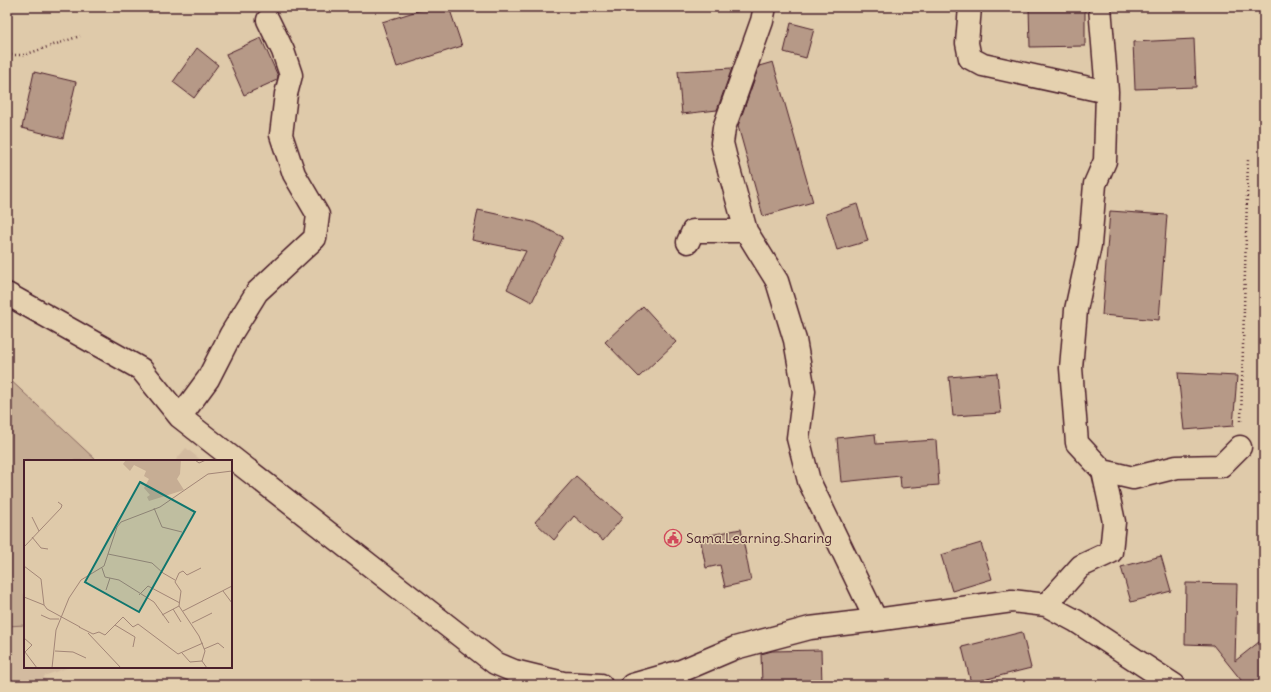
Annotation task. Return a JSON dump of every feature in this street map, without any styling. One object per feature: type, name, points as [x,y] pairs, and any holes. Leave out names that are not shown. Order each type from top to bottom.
[{"type":"street","points":[[765,7],[762,21],[724,128],[722,143],[746,231],[777,280],[795,340],[804,391],[798,438],[809,481],[876,620]]},
{"type":"street","points":[[970,7],[967,43],[970,58],[983,65],[1107,92]]},
{"type":"street","points":[[1100,7],[1107,92],[1105,161],[1095,184],[1090,245],[1076,310],[1071,368],[1077,443],[1104,471],[1133,478],[1177,466],[1221,466],[1240,447]]},
{"type":"street","points":[[180,417],[208,379],[231,334],[257,292],[315,238],[318,215],[294,174],[281,135],[286,94],[291,75],[283,51],[268,20]]},
{"type":"street","points":[[688,242],[693,231],[746,231]]},
{"type":"street","points":[[7,294],[140,369],[180,417],[495,663],[514,671],[563,683],[601,685]]},
{"type":"street","points":[[1046,606],[1081,566],[1111,552],[1114,522],[1104,471]]},
{"type":"street","points":[[632,685],[681,671],[735,648],[810,628],[1012,601],[1046,606],[1076,621],[1174,685]]},
{"type":"path","points":[[7,55],[24,55],[80,36]]},
{"type":"path","points":[[1240,447],[1248,159]]},
{"type":"shaded area","points":[[7,377],[96,460],[24,460],[24,625],[7,626]]},
{"type":"shaded area","points":[[186,448],[201,460],[176,460]]},
{"type":"shaded area","points":[[24,625],[24,668],[66,668],[44,676],[45,685],[7,685],[7,626]]},
{"type":"building","points":[[430,7],[449,7],[462,46],[397,67],[382,22]]},
{"type":"building","points":[[1029,7],[1085,7],[1085,46],[1030,47]]},
{"type":"building","points":[[791,23],[814,29],[806,58],[784,52]]},
{"type":"building","points":[[261,38],[278,76],[277,80],[244,95],[226,54]]},
{"type":"building","points":[[1194,39],[1196,87],[1135,89],[1133,42]]},
{"type":"building","points":[[197,48],[218,65],[194,98],[173,82]]},
{"type":"building","points":[[773,62],[813,202],[763,216],[738,126],[759,66]]},
{"type":"building","points":[[732,68],[717,110],[682,114],[678,71]]},
{"type":"building","points":[[34,72],[76,82],[63,138],[22,128]]},
{"type":"building","points":[[857,204],[868,241],[837,250],[826,214]]},
{"type":"building","points":[[478,210],[533,222],[563,237],[532,302],[507,289],[526,251],[472,240]]},
{"type":"building","points":[[1110,211],[1167,215],[1159,320],[1102,315]]},
{"type":"building","points":[[643,306],[676,342],[639,377],[605,342]]},
{"type":"building","points":[[997,373],[1001,413],[953,416],[949,377]]},
{"type":"building","points":[[1178,373],[1237,376],[1233,426],[1184,430]]},
{"type":"building","points":[[875,434],[876,444],[936,440],[939,485],[901,488],[900,476],[841,482],[837,438]]},
{"type":"building","points":[[576,476],[623,517],[603,541],[574,516],[554,540],[535,522]]},
{"type":"building","points":[[741,529],[751,581],[725,587],[720,565],[706,568],[700,537]]},
{"type":"building","points":[[981,543],[992,579],[952,591],[941,555]]},
{"type":"building","points":[[1161,556],[1171,591],[1131,602],[1121,567]]},
{"type":"building","points":[[1186,583],[1237,584],[1235,661],[1264,638],[1264,685],[1245,685],[1213,645],[1185,644]]},
{"type":"building","points":[[1022,632],[1031,668],[971,683],[962,647]]},
{"type":"building","points":[[821,650],[822,685],[762,685],[761,654],[772,651]]},
{"type":"place","name":"Sama.Learning.Sharing","points":[[673,538]]}]
